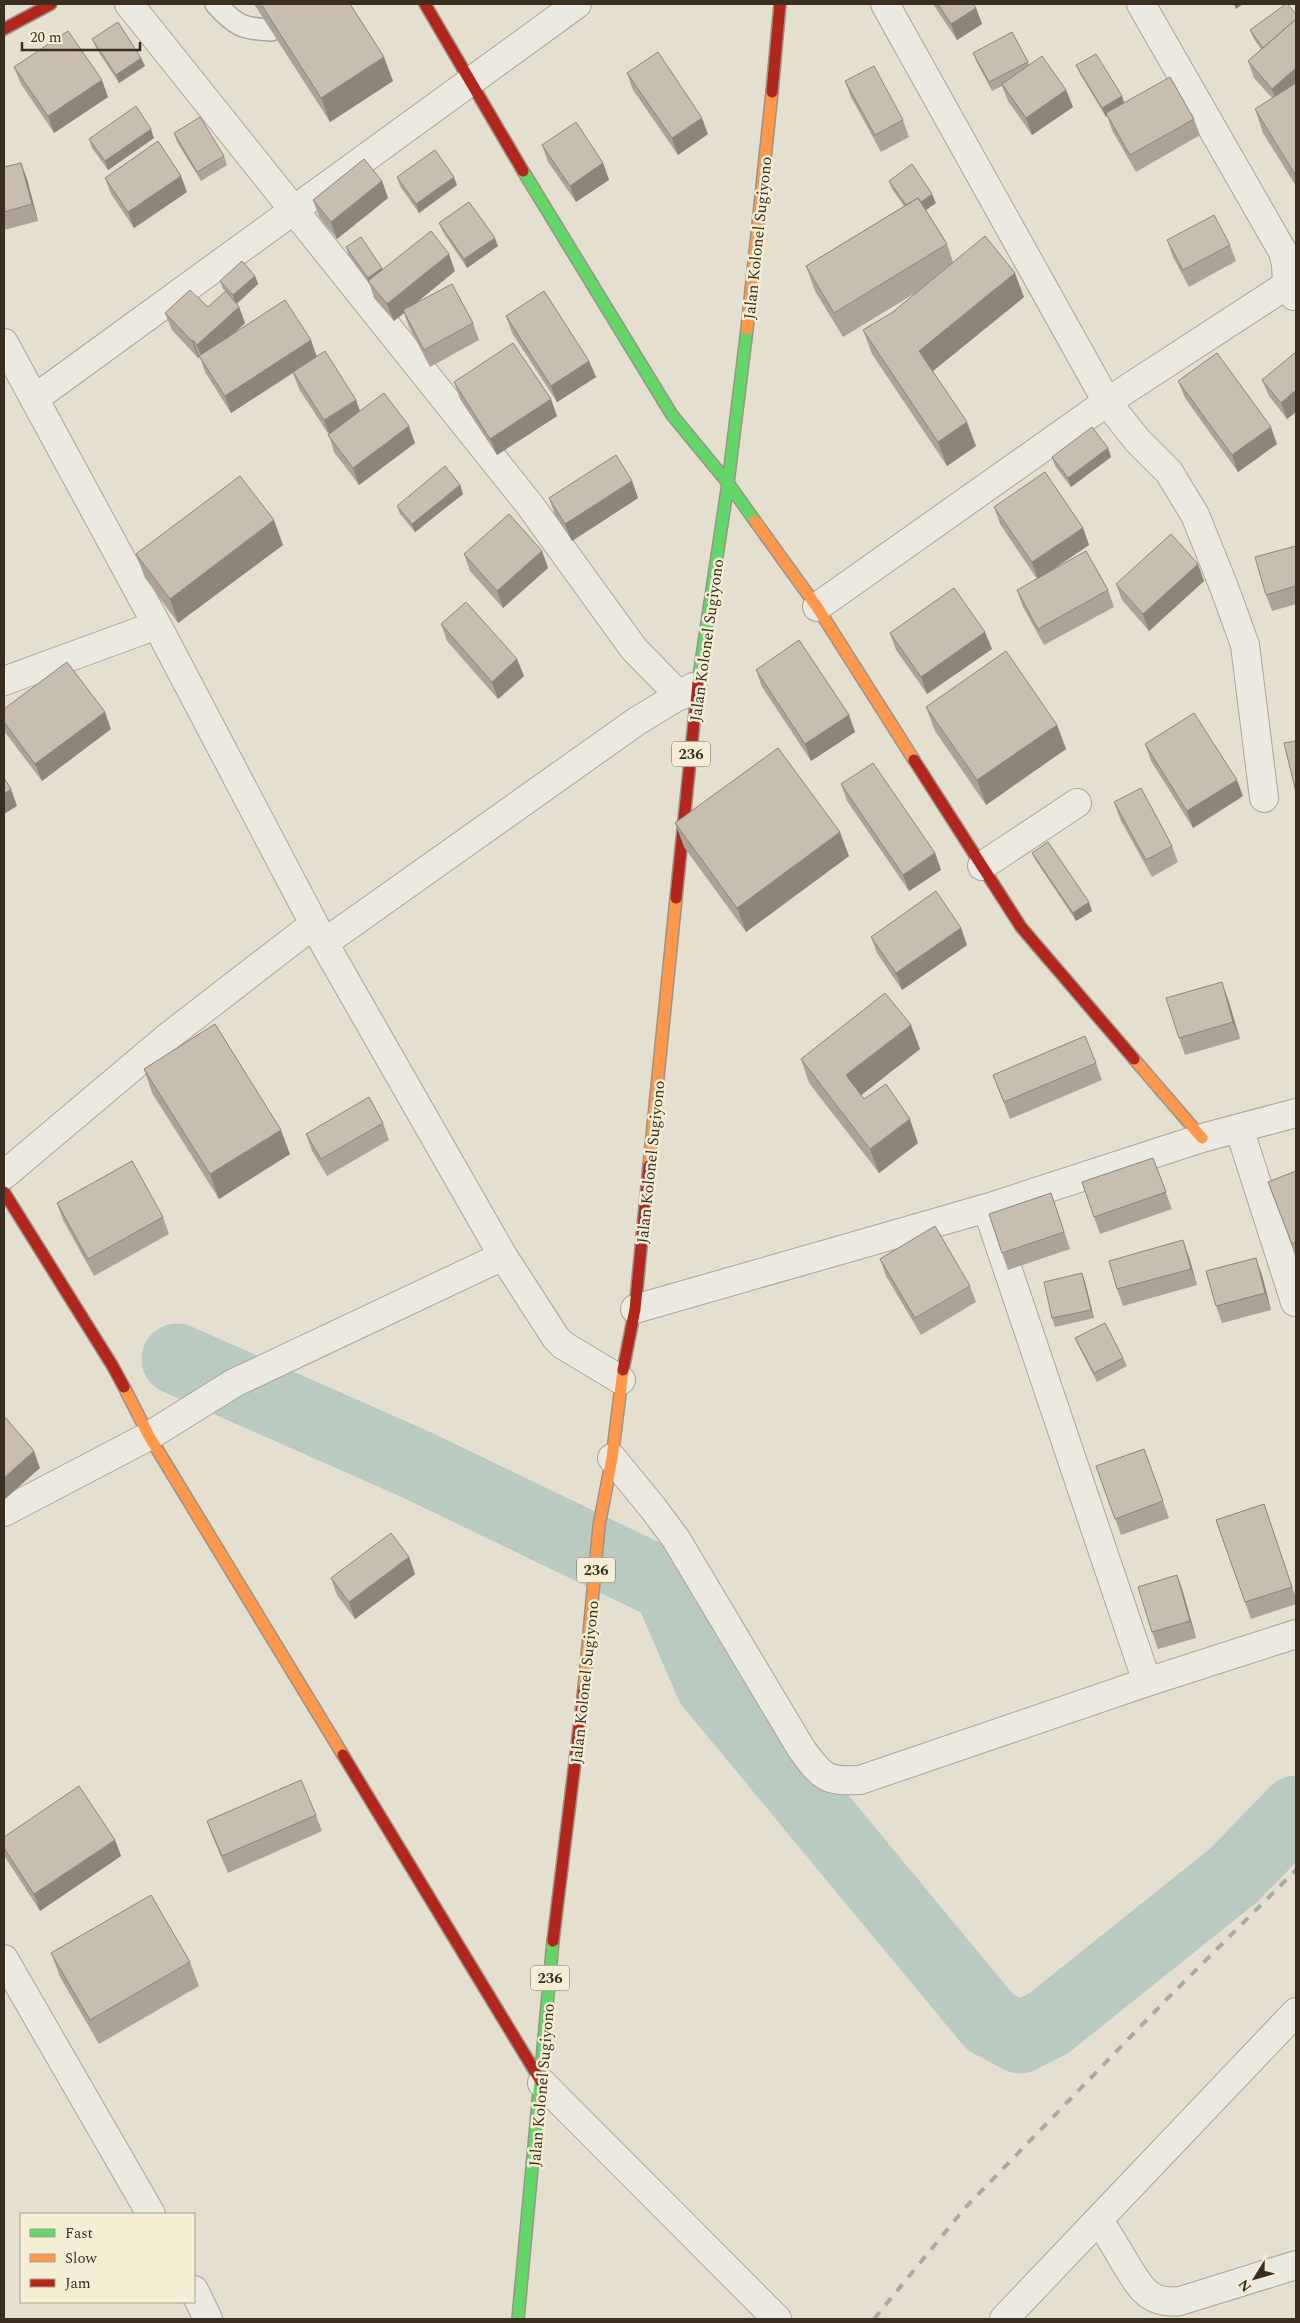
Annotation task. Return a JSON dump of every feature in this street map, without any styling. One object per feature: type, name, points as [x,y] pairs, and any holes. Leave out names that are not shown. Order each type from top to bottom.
[{"type":"street","points":[[4,29],[51,4]]},
{"type":"street","points":[[4,1175],[169,1036],[637,721],[689,690],[634,649],[529,504],[129,4]]},
{"type":"street","points":[[425,4],[470,83],[672,415],[728,483],[817,607],[1021,927],[1202,1138]]},
{"type":"street","points":[[34,399],[576,4]]},
{"type":"street","name":"Jalan Kolonel Sugiyono","points":[[518,2319],[542,2083],[555,1922],[590,1638],[602,1503],[612,1458],[621,1380],[635,1309],[689,690],[728,483],[759,228],[780,4]]},
{"type":"street","points":[[885,4],[1107,402],[1137,440],[1168,472],[1194,515],[1224,587],[1244,645],[1264,798]]},
{"type":"street","points":[[817,607],[1107,402],[1293,288],[1282,252],[1141,4]]},
{"type":"street","points":[[4,343],[157,625],[319,934],[503,1256],[550,1330],[563,1345],[621,1380]]},
{"type":"street","points":[[4,681],[157,625]]},
{"type":"street","points":[[982,866],[1077,803]]},
{"type":"street","points":[[635,1309],[986,1208],[1202,1138],[1296,1113]]},
{"type":"street","points":[[1239,1128],[1295,1302]]},
{"type":"street","points":[[4,1192],[112,1365],[149,1436],[542,2083],[777,2319]]},
{"type":"street","points":[[986,1208],[1147,1682]]},
{"type":"street","points":[[4,1512],[149,1436],[234,1383],[503,1256]]},
{"type":"street","points":[[612,1458],[676,1539],[802,1750],[825,1777],[842,1781],[860,1780],[1147,1682],[1296,1634]]},
{"type":"street","points":[[4,1960],[150,2213]]},
{"type":"street","points":[[1004,2319],[1296,2012]]},
{"type":"street","points":[[1099,2220],[1140,2288],[1155,2298],[1167,2302],[1180,2301],[1296,2265]]},
{"type":"street","points":[[195,2292],[208,2319]]},
{"type":"lane","points":[[216,4],[233,22],[253,29],[271,30]]},
{"type":"building","points":[[261,4],[350,4],[384,57],[321,98]]},
{"type":"building","points":[[938,4],[973,4],[976,8],[951,24]]},
{"type":"building","points":[[1286,4],[1296,15],[1296,19],[1263,48],[1250,30]]},
{"type":"building","points":[[1296,19],[1296,68],[1272,89],[1248,61]]},
{"type":"building","points":[[118,22],[141,58],[116,75],[92,39]]},
{"type":"building","points":[[68,31],[102,80],[48,116],[14,67]]},
{"type":"building","points":[[1012,32],[1028,62],[989,82],[973,53]]},
{"type":"building","points":[[658,52],[702,118],[672,138],[627,73]]},
{"type":"building","points":[[1096,54],[1122,96],[1102,108],[1076,65]]},
{"type":"building","points":[[1042,56],[1066,90],[1026,118],[1002,84]]},
{"type":"building","points":[[874,66],[903,120],[875,135],[845,81]]},
{"type":"building","points":[[1170,77],[1194,119],[1130,155],[1106,113]]},
{"type":"building","points":[[1296,83],[1296,176],[1255,109]]},
{"type":"building","points":[[136,106],[151,129],[105,161],[89,139]]},
{"type":"building","points":[[200,117],[224,156],[197,172],[174,133]]},
{"type":"building","points":[[576,122],[603,163],[570,186],[542,145]]},
{"type":"building","points":[[158,141],[181,176],[128,212],[105,178]]},
{"type":"building","points":[[435,150],[454,177],[416,204],[397,177]]},
{"type":"building","points":[[364,159],[382,181],[331,222],[313,200]]},
{"type":"building","points":[[21,163],[32,204],[4,212],[4,167]]},
{"type":"building","points":[[912,164],[932,194],[921,202],[918,198],[906,205],[889,181]]},
{"type":"building","points":[[918,198],[947,244],[834,313],[806,266]]},
{"type":"building","points":[[469,202],[495,238],[464,259],[439,223]]},
{"type":"building","points":[[1214,215],[1230,245],[1183,270],[1167,240]]},
{"type":"building","points":[[431,231],[449,254],[387,304],[368,281]]},
{"type":"building","points":[[985,236],[1015,273],[919,351],[967,422],[938,442],[863,330],[893,312]]},
{"type":"building","points":[[361,237],[382,268],[368,278],[346,247]]},
{"type":"building","points":[[242,261],[255,276],[233,295],[220,281]]},
{"type":"building","points":[[452,284],[473,323],[424,350],[403,310]]},
{"type":"building","points":[[190,290],[208,307],[226,291],[239,307],[197,345],[165,313]]},
{"type":"building","points":[[544,291],[589,361],[551,386],[506,316]]},
{"type":"building","points":[[285,300],[311,340],[225,396],[199,356]]},
{"type":"building","points":[[513,343],[551,399],[490,439],[454,382]]},
{"type":"building","points":[[325,351],[356,400],[324,420],[293,372]]},
{"type":"building","points":[[1296,352],[1296,390],[1281,403],[1262,380]]},
{"type":"building","points":[[1217,353],[1271,427],[1232,455],[1178,381]]},
{"type":"building","points":[[384,393],[409,426],[353,468],[328,435]]},
{"type":"building","points":[[1092,427],[1108,448],[1068,478],[1052,457]]},
{"type":"building","points":[[616,455],[632,481],[565,524],[549,498]]},
{"type":"building","points":[[445,466],[460,485],[412,524],[397,506]]},
{"type":"building","points":[[1045,472],[1083,528],[1032,562],[994,507]]},
{"type":"building","points":[[240,476],[274,520],[170,599],[136,554]]},
{"type":"building","points":[[509,514],[542,551],[497,591],[464,554]]},
{"type":"building","points":[[1171,534],[1198,564],[1143,614],[1116,584]]},
{"type":"building","points":[[1296,546],[1296,586],[1266,595],[1255,557]]},
{"type":"building","points":[[1086,551],[1108,590],[1038,629],[1017,590]]},
{"type":"building","points":[[954,588],[985,632],[921,677],[890,633]]},
{"type":"building","points":[[466,602],[517,659],[492,682],[441,624]]},
{"type":"building","points":[[799,640],[849,715],[805,744],[756,670]]},
{"type":"building","points":[[1006,651],[1057,725],[977,780],[926,707]]},
{"type":"building","points":[[67,662],[105,712],[35,764],[4,722],[4,709]]},
{"type":"building","points":[[1194,713],[1237,780],[1187,811],[1145,744]]},
{"type":"building","points":[[1296,741],[1296,792],[1284,743]]},
{"type":"building","points":[[778,748],[840,832],[737,908],[675,823]]},
{"type":"building","points":[[873,763],[935,853],[903,875],[841,784]]},
{"type":"building","points":[[4,778],[11,789],[4,794]]},
{"type":"building","points":[[1141,788],[1172,846],[1146,860],[1114,802]]},
{"type":"building","points":[[1048,842],[1089,902],[1073,913],[1032,853]]},
{"type":"building","points":[[936,891],[961,928],[896,973],[871,937]]},
{"type":"building","points":[[1222,982],[1233,1022],[1179,1038],[1166,998]]},
{"type":"building","points":[[885,993],[911,1025],[846,1075],[864,1099],[886,1084],[910,1119],[870,1149],[801,1059]]},
{"type":"building","points":[[215,1024],[281,1130],[210,1174],[144,1069]]},
{"type":"building","points":[[1085,1036],[1096,1063],[1004,1102],[993,1075]]},
{"type":"building","points":[[369,1097],[383,1123],[321,1159],[306,1134]]},
{"type":"building","points":[[1153,1158],[1166,1192],[1094,1217],[1082,1182]]},
{"type":"building","points":[[132,1161],[163,1217],[88,1259],[57,1203]]},
{"type":"building","points":[[1296,1171],[1296,1242],[1292,1244],[1268,1182]]},
{"type":"building","points":[[1051,1193],[1064,1232],[1002,1253],[989,1214]]},
{"type":"building","points":[[935,1226],[970,1286],[915,1318],[880,1259]]},
{"type":"building","points":[[1183,1240],[1191,1269],[1117,1289],[1109,1261]]},
{"type":"building","points":[[1256,1258],[1265,1293],[1216,1306],[1206,1271]]},
{"type":"building","points":[[1082,1273],[1091,1310],[1052,1318],[1044,1282]]},
{"type":"building","points":[[1105,1323],[1123,1358],[1094,1373],[1075,1338]]},
{"type":"building","points":[[4,1416],[34,1451],[4,1478]]},
{"type":"building","points":[[1144,1449],[1163,1501],[1115,1519],[1096,1466]]},
{"type":"building","points":[[1264,1504],[1292,1587],[1245,1602],[1216,1520]]},
{"type":"building","points":[[391,1533],[409,1557],[349,1602],[331,1578]]},
{"type":"building","points":[[1177,1575],[1190,1621],[1152,1632],[1138,1587]]},
{"type":"building","points":[[301,1780],[316,1815],[222,1856],[207,1821]]},
{"type":"building","points":[[79,1786],[115,1840],[34,1894],[4,1848],[4,1837]]},
{"type":"building","points":[[151,1895],[190,1962],[90,2020],[51,1953]]},
{"type":"waterway","points":[[177,1359],[417,1465],[668,1586],[711,1685],[990,2022],[1020,2038],[1049,2023],[1234,1875],[1296,1811]]},
{"type":"railway","points":[[874,2319],[965,2208],[1167,1999],[1296,1870]]},
{"type":"traffic: fast","points":[[523,171],[672,415],[728,483],[755,521]]},
{"type":"traffic: fast","points":[[698,683],[728,483],[747,329]]},
{"type":"traffic: fast","points":[[518,2319],[553,1941]]},
{"type":"traffic: slow","points":[[747,329],[772,92]]},
{"type":"traffic: slow","points":[[755,521],[817,607],[914,760]]},
{"type":"traffic: slow","points":[[649,1166],[676,898]]},
{"type":"traffic: slow","points":[[1134,1059],[1202,1138]]},
{"type":"traffic: slow","points":[[584,1688],[599,1526],[612,1458],[623,1370]]},
{"type":"traffic: slow","points":[[124,1387],[149,1436],[343,1755]]},
{"type":"traffic: jam","points":[[4,29],[51,4]]},
{"type":"traffic: jam","points":[[425,4],[523,171]]},
{"type":"traffic: jam","points":[[772,92],[780,4]]},
{"type":"traffic: jam","points":[[676,898],[698,683]]},
{"type":"traffic: jam","points":[[914,760],[1021,927],[1134,1059]]},
{"type":"traffic: jam","points":[[623,1370],[635,1309],[649,1166]]},
{"type":"traffic: jam","points":[[4,1192],[124,1387]]},
{"type":"traffic: jam","points":[[553,1941],[584,1688]]},
{"type":"traffic: jam","points":[[343,1755],[542,2083]]}]
